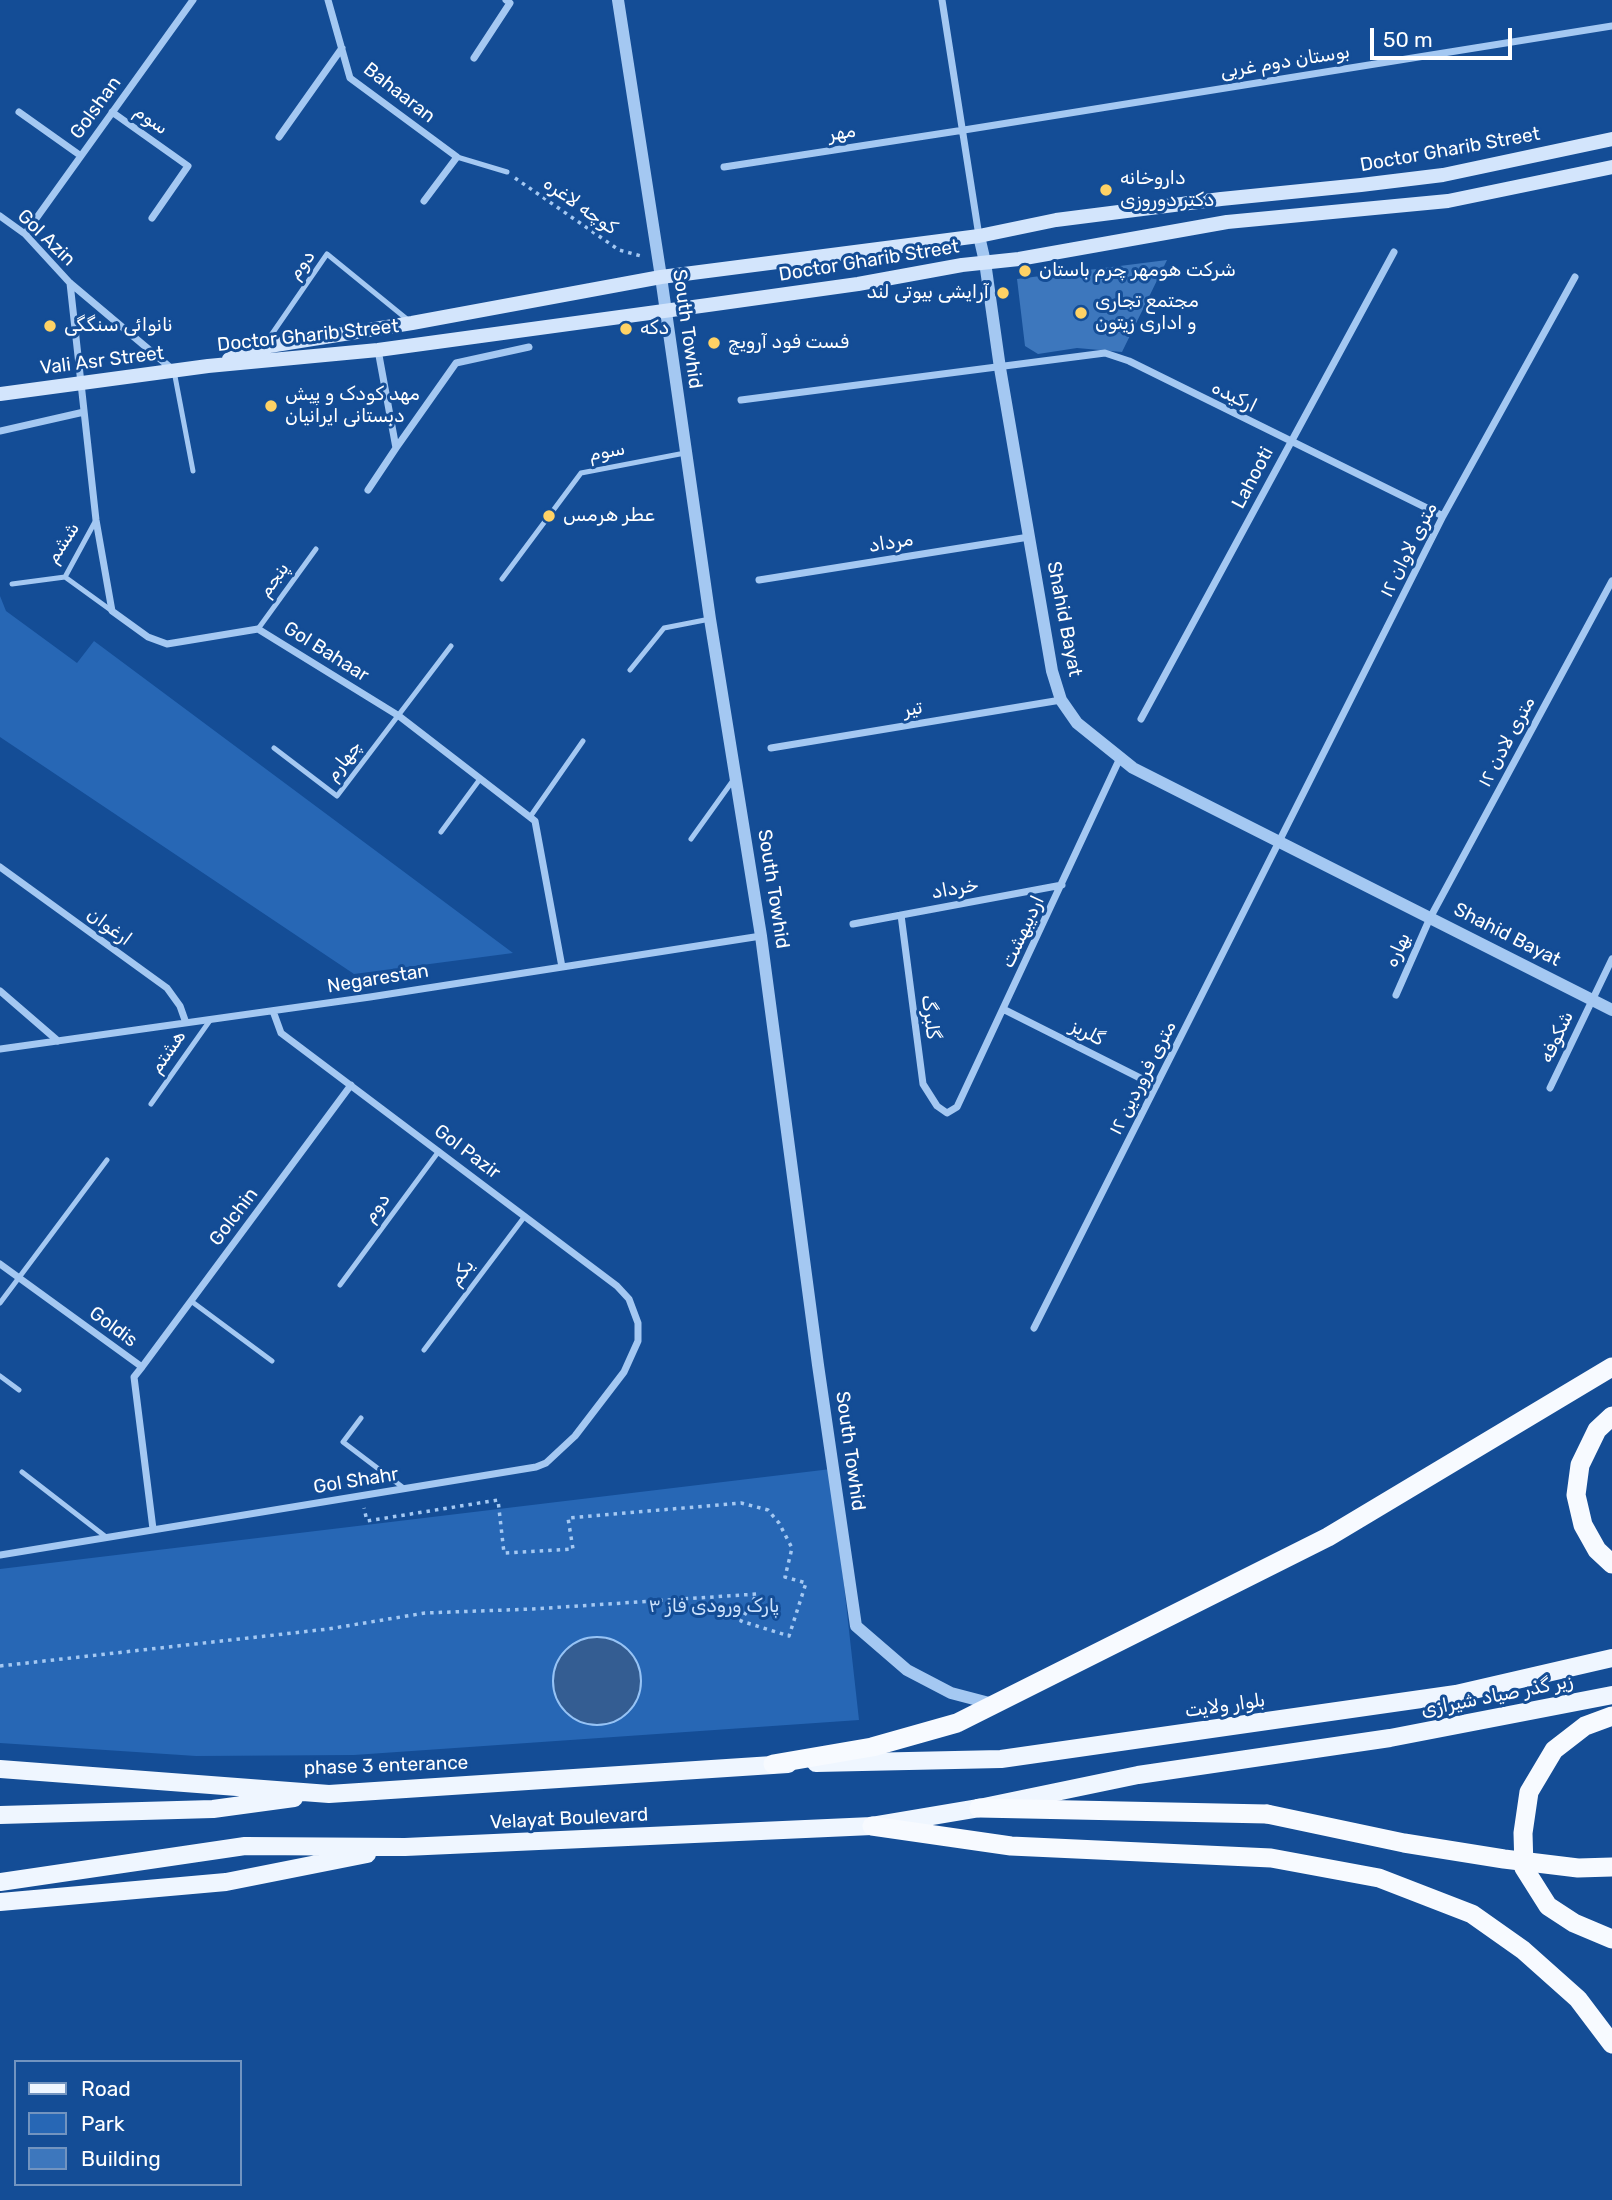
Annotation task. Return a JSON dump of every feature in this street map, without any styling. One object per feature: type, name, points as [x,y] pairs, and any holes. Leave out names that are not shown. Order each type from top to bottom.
[{"type":"highway","points":[[773,1764],[872,1747],[957,1723],[1328,1537],[1612,1367]]},
{"type":"highway","points":[[1612,1416],[1597,1430],[1580,1465],[1576,1495],[1583,1525],[1597,1550],[1612,1564]]},
{"type":"highway","points":[[1612,1716],[1586,1727],[1554,1750],[1529,1792],[1523,1833],[1524,1868],[1548,1906],[1574,1923],[1612,1939]]},
{"type":"highway","points":[[979,1808],[1267,1814],[1404,1843],[1504,1859],[1578,1868],[1612,1867]]},
{"type":"highway","points":[[872,1826],[1011,1846],[1270,1858],[1378,1878],[1472,1914],[1522,1950],[1578,1999],[1612,2044]]},
{"type":"main road","name":"Doctor Gharib Street","points":[[208,366],[263,347],[412,323],[661,277],[979,236],[1070,218],[1443,174],[1612,139]]},
{"type":"main road","name":"Doctor Gharib Street","points":[[208,366],[378,350],[858,284],[1227,222],[1448,201],[1612,167]]},
{"type":"main road","name":"Vali Asr Street","points":[[0,394],[208,366]]},
{"type":"main road","name":"زیر گذر صیاد شیرازی","points":[[773,1764],[1001,1759],[1456,1694],[1612,1658]]},
{"type":"main road","name":"زیر گذر صیاد شیرازی","points":[[1138,1775],[1390,1738],[1612,1695]]},
{"type":"main road","name":"phase 3 enterance","points":[[0,1769],[329,1794],[773,1764]]},
{"type":"main road","name":"Velayat Boulevard","points":[[0,1882],[245,1846],[405,1847],[872,1826],[979,1808],[1138,1775]]},
{"type":"main road","points":[[0,1815],[213,1809],[329,1794]]},
{"type":"main road","points":[[0,1902],[226,1882],[405,1847]]},
{"type":"street","name":"Golshan","points":[[24,234],[193,0]]},
{"type":"street","name":"Bahaaran","points":[[328,0],[350,78],[457,157]]},
{"type":"street","points":[[474,58],[510,3],[506,0]]},
{"type":"street","name":"South Towhid","points":[[618,0],[710,619],[761,936],[856,1626],[907,1670],[951,1693],[993,1704]]},
{"type":"street","name":"Shahid Bayat","points":[[942,0],[1000,368],[1052,671],[1060,701],[1077,723],[1133,768],[1612,1010]]},
{"type":"street","name":"بوستان دوم غربی","points":[[964,130],[1612,26]]},
{"type":"street","points":[[279,137],[342,48]]},
{"type":"street","points":[[19,112],[81,156]]},
{"type":"street","name":"سوم","points":[[112,112],[188,166],[152,218]]},
{"type":"street","name":"مهر","points":[[724,167],[964,130]]},
{"type":"street","points":[[424,201],[457,157]]},
{"type":"street","name":"Gol Azin","points":[[0,216],[24,234],[70,283],[174,371]]},
{"type":"street","name":"Lahooti","points":[[1141,719],[1394,252]]},
{"type":"street","name":"۱۲ متری لاوان","points":[[1280,842],[1443,516],[1576,277]]},
{"type":"street","name":"Gol Azin","points":[[70,283],[81,382]]},
{"type":"street","points":[[368,490],[456,363],[528,347]]},
{"type":"street","points":[[378,350],[396,449]]},
{"type":"street","name":"ارکیده","points":[[741,400],[1105,353],[1129,362],[1443,516]]},
{"type":"street","points":[[81,382],[96,520],[112,611]]},
{"type":"street","points":[[0,431],[84,412]]},
{"type":"street","name":"مرداد","points":[[759,580],[1029,537]]},
{"type":"street","name":"۱۲ متری لادن","points":[[1430,918],[1612,581]]},
{"type":"street","name":"Gol Bahaar","points":[[112,611],[148,638],[167,644],[258,629],[399,716],[530,817]]},
{"type":"street","name":"تیر","points":[[771,748],[1060,701]]},
{"type":"street","name":"اردیبهشت","points":[[947,1113],[957,1107],[1120,758]]},
{"type":"street","points":[[530,817],[535,821],[562,967]]},
{"type":"street","name":"۱۲ متری فروردین","points":[[1034,1328],[1280,842]]},
{"type":"street","name":"ارغوان","points":[[0,867],[167,988],[180,1006],[186,1023]]},
{"type":"street","name":"خرداد","points":[[853,924],[1062,886]]},
{"type":"street","name":"گلبرگ","points":[[901,915],[923,1084],[937,1106],[947,1113]]},
{"type":"street","name":"بهاره","points":[[1396,995],[1430,918]]},
{"type":"street","name":"Negarestan","points":[[0,1049],[273,1011],[761,936]]},
{"type":"street","name":"شکوفه","points":[[1550,1088],[1612,959]]},
{"type":"street","points":[[0,992],[58,1041]]},
{"type":"street","name":"گلریز","points":[[1003,1009],[1156,1086]]},
{"type":"street","name":"Gol Pazir","points":[[273,1011],[281,1034],[617,1286],[629,1299],[638,1323]]},
{"type":"street","name":"Golchin","points":[[142,1367],[351,1085]]},
{"type":"street","name":"Goldis","points":[[0,1264],[142,1367],[134,1377],[153,1530]]},
{"type":"street","name":"Gol Shahr","points":[[0,1555],[536,1467],[546,1463],[575,1436],[624,1372],[638,1342],[638,1323]]},
{"type":"lane","points":[[457,157],[507,172]]},
{"type":"lane","name":"دوم","points":[[263,347],[327,254],[412,323]]},
{"type":"lane","points":[[174,371],[193,471]]},
{"type":"lane","name":"سوم","points":[[502,579],[582,473],[685,453]]},
{"type":"lane","name":"ششم","points":[[12,584],[65,577],[96,520]]},
{"type":"lane","name":"پنجم","points":[[258,629],[316,549]]},
{"type":"lane","points":[[65,577],[112,611]]},
{"type":"lane","points":[[630,670],[664,628],[710,619]]},
{"type":"lane","points":[[399,716],[451,646]]},
{"type":"lane","name":"چهارم","points":[[274,748],[337,796],[399,716]]},
{"type":"lane","points":[[530,817],[583,741]]},
{"type":"lane","points":[[691,839],[736,776]]},
{"type":"lane","points":[[441,832],[480,779]]},
{"type":"lane","name":"هشتم","points":[[151,1104],[211,1019]]},
{"type":"lane","name":"دوم","points":[[340,1284],[439,1151]]},
{"type":"lane","points":[[0,1303],[107,1160]]},
{"type":"lane","name":"یکم","points":[[424,1350],[525,1215]]},
{"type":"lane","points":[[191,1301],[272,1360]]},
{"type":"lane","points":[[0,1376],[19,1390]]},
{"type":"lane","points":[[361,1418],[343,1442],[405,1489]]},
{"type":"lane","points":[[22,1472],[106,1537]]},
{"type":"path","name":"کوچه لاغره","points":[[507,172],[619,250],[641,256]]},
{"type":"path","points":[[0,1666],[328,1629],[425,1613],[533,1609],[757,1594],[741,1621],[789,1636],[806,1583],[785,1577],[792,1548],[779,1523],[768,1510],[741,1503],[568,1518],[573,1549],[504,1553],[498,1500],[367,1521],[362,1496]]},
{"type":"green space","points":[[0,596],[6,611],[77,663],[94,641],[513,953],[354,974],[0,737]]},
{"type":"green space","name":"پارک ورودی فاز ۳","points":[[831,1469],[859,1720],[354,1755],[196,1756],[0,1743],[0,1569]]},
{"type":"shaded area","points":[[597,1637],[622,1644],[634,1656],[641,1681],[634,1706],[622,1718],[597,1725],[572,1718],[560,1706],[553,1681],[560,1656],[572,1644]]},
{"type":"building","name":"مجتمع تجاری و اداری زیتون","points":[[1167,260],[1122,352],[1077,348],[1038,354],[1025,346],[1017,279]]},
{"type":"place","name":"داروخانه دکتر دوروزی","points":[[1106,190]]},
{"type":"place","name":"شرکت هومهر چرم باستان","points":[[1025,271]]},
{"type":"place","name":"آرایشی بیوتی لند","points":[[1003,293]]},
{"type":"place","name":"مجتمع تجاری و اداری زیتون","points":[[1081,313]]},
{"type":"place","name":"نانوائی سنگگی","points":[[50,326]]},
{"type":"place","name":"دکه","points":[[626,329]]},
{"type":"place","name":"فست فود آرویچ","points":[[714,343]]},
{"type":"place","name":"مهد کودک و پیش دبستانی ایرانیان","points":[[271,406]]},
{"type":"place","name":"عطر هرمس","points":[[549,516]]}]
